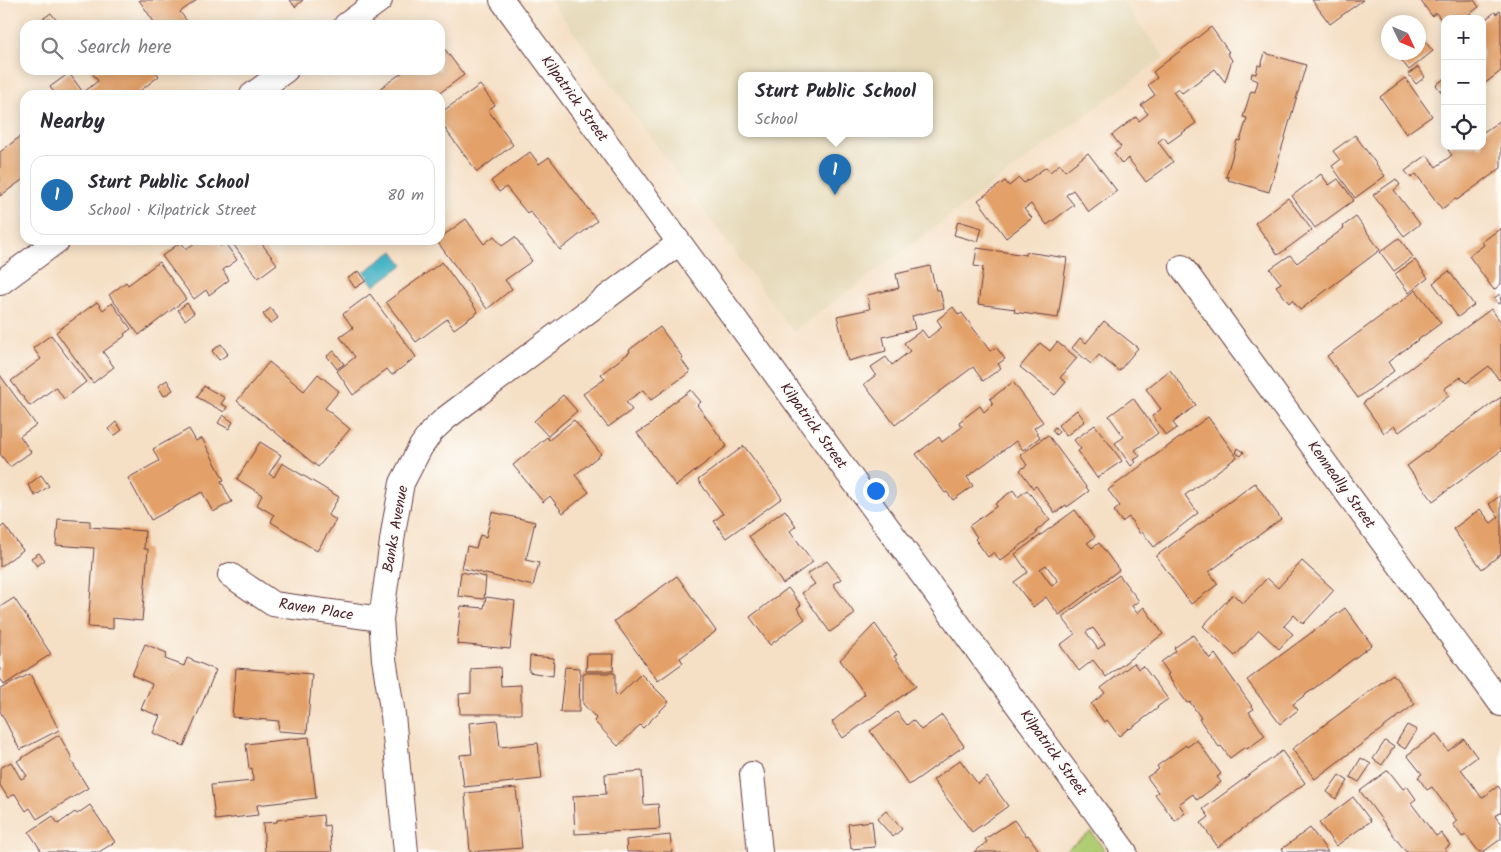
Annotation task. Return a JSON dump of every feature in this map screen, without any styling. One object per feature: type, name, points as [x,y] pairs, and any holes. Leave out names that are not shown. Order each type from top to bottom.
[{"type":"street","points":[[353,20],[380,0]]},
{"type":"street","name":"Kilpatrick Street","points":[[502,0],[1125,852]]},
{"type":"street","points":[[259,90],[279,75]]},
{"type":"street","name":"Banks Avenue","points":[[406,852],[393,715],[384,659],[381,619],[402,484],[420,448],[432,431],[454,412],[679,244]]},
{"type":"street","points":[[0,283],[51,245]]},
{"type":"street","name":"Kenneally Street","points":[[1182,267],[1501,704]]},
{"type":"street","name":"Raven Place","points":[[230,575],[273,604],[381,619]]},
{"type":"street","points":[[752,774],[760,852]]},
{"type":"shaded area","points":[[550,0],[1121,0],[1164,57],[793,332]]},
{"type":"green space","points":[[1091,832],[1106,852],[1063,852]]},
{"type":"water","points":[[393,251],[403,265],[374,286],[364,272]]},
{"type":"building","points":[[139,0],[197,0],[180,12],[186,20],[153,20]]},
{"type":"building","points":[[290,0],[303,0],[295,7]]},
{"type":"building","points":[[1312,0],[1363,0],[1330,24]]},
{"type":"building","points":[[1420,0],[1474,0],[1479,7],[1468,15],[1441,15],[1441,20],[1436,13],[1432,16]]},
{"type":"building","points":[[1500,11],[1501,13],[1501,71],[1486,82],[1486,19],[1495,12],[1496,14]]},
{"type":"building","points":[[51,13],[56,20],[41,20]]},
{"type":"building","points":[[1211,27],[1229,52],[1227,53],[1232,60],[1225,82],[1215,69],[1182,93],[1178,88],[1173,92],[1196,123],[1168,143],[1164,137],[1158,142],[1173,162],[1146,182],[1128,158],[1122,164],[1114,153],[1121,147],[1112,135],[1136,117],[1139,121],[1148,114],[1141,105],[1155,95],[1148,85],[1157,78],[1153,72]]},
{"type":"building","points":[[1426,43],[1433,51],[1426,57]]},
{"type":"building","points":[[445,49],[464,75],[444,90],[379,89],[399,75],[445,75]]},
{"type":"building","points":[[1265,53],[1306,65],[1269,192],[1228,180],[1229,177],[1226,177],[1237,140],[1240,141],[1247,118],[1243,117],[1251,91],[1255,92],[1258,81],[1251,78],[1252,73],[1256,74],[1258,65],[1261,66]]},
{"type":"building","points":[[1401,60],[1422,60],[1409,70]]},
{"type":"building","points":[[1418,67],[1425,77],[1416,84],[1408,74]]},
{"type":"building","points":[[66,75],[70,75],[81,90],[52,90],[50,87]]},
{"type":"building","points":[[94,75],[159,76],[141,90],[87,90],[98,81]]},
{"type":"building","points":[[1405,78],[1432,116],[1406,134],[1380,97]]},
{"type":"building","points":[[1441,81],[1441,92],[1436,85]]},
{"type":"building","points":[[480,85],[495,105],[488,110],[513,145],[477,172],[445,129],[445,110]]},
{"type":"building","points":[[1501,120],[1501,168],[1442,209],[1416,174],[1411,178],[1405,171],[1427,155],[1436,167],[1452,155],[1448,150],[1486,150],[1486,130]]},
{"type":"building","points":[[1355,135],[1385,176],[1355,198],[1332,166],[1340,160],[1333,151]]},
{"type":"building","points":[[20,137],[20,182],[0,196],[0,152]]},
{"type":"building","points":[[530,152],[539,164],[549,157],[597,221],[560,250],[530,211],[527,213],[506,187],[499,192],[491,181]]},
{"type":"building","points":[[1088,153],[1117,191],[1089,212],[1073,190],[1066,195],[1074,205],[1047,225],[1031,204],[1024,209],[1032,218],[1006,238],[978,200],[1005,181],[1009,186],[1019,178],[1024,183],[1046,167],[1050,172],[1060,164],[1065,171]]},
{"type":"building","points":[[1321,174],[1329,185],[1338,179],[1354,200],[1315,228],[1292,196]]},
{"type":"building","points":[[1396,179],[1400,185],[1394,190],[1420,224],[1404,236],[1373,195]]},
{"type":"building","points":[[1288,198],[1312,230],[1278,255],[1255,223]]},
{"type":"building","points":[[1356,217],[1380,250],[1300,310],[1292,300],[1289,303],[1276,286],[1281,283],[1270,269],[1290,255],[1297,263]]},
{"type":"building","points":[[466,219],[484,244],[494,236],[502,246],[515,237],[532,261],[505,280],[512,289],[487,309],[440,245],[445,245],[445,234]]},
{"type":"building","points":[[958,221],[982,228],[978,242],[954,235]]},
{"type":"building","points":[[1501,228],[1501,284],[1494,290],[1469,256],[1484,245],[1482,242]]},
{"type":"building","points":[[1399,238],[1413,257],[1394,271],[1380,252]]},
{"type":"building","points":[[177,245],[183,245],[186,249],[192,245],[226,245],[237,260],[223,270],[229,280],[209,295],[206,290],[194,299],[162,256]]},
{"type":"building","points":[[234,245],[263,245],[277,264],[258,278]]},
{"type":"building","points":[[977,248],[1026,255],[1026,252],[1067,258],[1058,318],[1014,312],[1015,309],[978,304],[983,267],[974,266]]},
{"type":"building","points":[[1415,260],[1428,278],[1409,293],[1395,274]]},
{"type":"building","points":[[159,262],[186,299],[139,335],[109,295],[126,282],[128,285]]},
{"type":"building","points":[[442,262],[478,312],[454,329],[447,319],[416,342],[386,302]]},
{"type":"building","points":[[930,266],[936,290],[940,290],[944,308],[912,316],[915,329],[883,337],[886,351],[848,361],[837,316],[870,309],[867,295],[899,288],[896,274]]},
{"type":"building","points":[[359,271],[366,281],[355,288],[348,278]]},
{"type":"building","points":[[1449,271],[1474,305],[1458,317],[1433,283]]},
{"type":"building","points":[[1416,290],[1441,323],[1388,362],[1394,371],[1358,398],[1327,356]]},
{"type":"building","points":[[370,294],[416,357],[392,375],[387,369],[353,395],[337,371],[355,357],[340,337],[353,328],[343,314]]},
{"type":"building","points":[[1500,294],[1501,303],[1498,304],[1494,298]]},
{"type":"building","points":[[97,302],[103,310],[112,303],[131,329],[124,334],[125,336],[103,352],[114,367],[93,383],[56,332]]},
{"type":"building","points":[[187,303],[194,313],[185,320],[178,310]]},
{"type":"building","points":[[953,307],[959,315],[962,313],[990,351],[996,347],[1005,359],[998,364],[1001,368],[983,381],[973,367],[895,425],[864,384],[876,375],[871,367],[886,357],[892,365],[910,351],[904,343],[922,330],[928,338],[942,327],[937,320]]},
{"type":"building","points":[[271,308],[278,318],[270,324],[263,314]]},
{"type":"building","points":[[1491,309],[1501,322],[1501,378],[1499,380],[1489,366],[1466,383],[1461,377],[1444,389],[1449,396],[1399,432],[1394,426],[1384,433],[1363,403]]},
{"type":"building","points":[[1104,321],[1138,348],[1119,371],[1099,355],[1091,364],[1072,348],[1080,338],[1086,343]]},
{"type":"building","points":[[660,327],[683,358],[681,359],[690,372],[651,400],[643,390],[626,402],[632,410],[608,427],[583,394],[605,379],[601,374]]},
{"type":"building","points":[[51,335],[86,382],[64,399],[56,387],[30,406],[11,381],[41,359],[33,348]]},
{"type":"building","points":[[1057,342],[1077,358],[1060,378],[1066,382],[1055,395],[1020,367],[1040,343],[1050,351]]},
{"type":"building","points":[[221,344],[228,354],[219,360],[212,351]]},
{"type":"building","points":[[334,351],[344,364],[337,369],[327,356]]},
{"type":"building","points":[[269,362],[304,391],[318,374],[339,391],[325,408],[350,429],[318,467],[237,401]]},
{"type":"building","points":[[1170,370],[1196,405],[1173,423],[1177,428],[1166,436],[1152,416],[1161,409],[1146,389]]},
{"type":"building","points":[[0,375],[36,425],[20,436],[31,452],[10,467],[0,454]]},
{"type":"building","points":[[167,380],[173,390],[164,396],[158,386]]},
{"type":"building","points":[[1013,382],[1043,422],[1034,428],[1040,437],[1023,450],[1016,441],[967,477],[973,486],[953,500],[947,492],[945,493],[916,454],[939,437],[942,442],[962,427],[959,422],[980,406],[984,412],[993,404],[990,399]]},
{"type":"building","points":[[204,386],[225,398],[221,404],[227,407],[224,412],[197,397]]},
{"type":"building","points":[[691,390],[701,402],[697,405],[727,446],[676,486],[637,433],[650,425],[670,405]]},
{"type":"building","points":[[563,395],[577,411],[548,436],[534,421]]},
{"type":"building","points":[[1501,397],[1501,451],[1433,501],[1407,466]]},
{"type":"building","points":[[1133,398],[1158,433],[1135,450],[1140,456],[1134,460],[1136,462],[1131,466],[1115,443],[1124,437],[1109,416]]},
{"type":"building","points":[[1077,410],[1085,421],[1066,436],[1058,425]]},
{"type":"building","points":[[223,415],[233,422],[229,429],[218,423]]},
{"type":"building","points":[[1208,417],[1237,457],[1185,495],[1198,513],[1154,547],[1142,532],[1140,534],[1129,517],[1122,522],[1114,511],[1120,506],[1108,490]]},
{"type":"building","points":[[574,420],[601,454],[575,475],[589,492],[563,513],[550,496],[543,502],[513,465],[547,437],[549,440]]},
{"type":"building","points":[[116,422],[122,430],[114,436],[108,429]]},
{"type":"building","points":[[1095,425],[1122,461],[1097,478],[1078,451],[1081,449],[1074,440]]},
{"type":"building","points":[[1055,427],[1059,432],[1056,435],[1052,430]]},
{"type":"building","points":[[189,429],[196,441],[202,438],[224,480],[221,481],[232,502],[213,512],[202,492],[151,520],[128,478],[159,461],[153,449]]},
{"type":"building","points":[[1048,435],[1089,491],[1055,513],[1036,486],[1033,488],[1020,470],[1027,465],[1020,455]]},
{"type":"building","points":[[260,442],[281,455],[269,474],[274,477],[282,463],[339,497],[328,515],[336,520],[317,551],[271,522],[274,515],[257,505],[262,495],[237,479]]},
{"type":"building","points":[[744,446],[782,498],[726,538],[714,521],[723,514],[698,480]]},
{"type":"building","points":[[1238,448],[1244,452],[1241,456],[1236,453]]},
{"type":"building","points":[[41,475],[49,486],[35,496],[28,485]]},
{"type":"building","points":[[1255,483],[1281,519],[1209,572],[1218,584],[1191,604],[1156,556]]},
{"type":"building","points":[[1013,490],[1018,497],[1027,490],[1050,520],[1036,531],[1037,533],[1000,561],[994,552],[988,557],[975,539],[977,537],[969,526],[997,506],[995,504]]},
{"type":"building","points":[[1501,495],[1501,554],[1482,569],[1453,529],[1480,509],[1491,523],[1499,517],[1489,504]]},
{"type":"building","points":[[785,510],[796,526],[790,531],[813,562],[783,584],[749,536]]},
{"type":"building","points":[[1075,510],[1095,537],[1087,543],[1092,548],[1099,543],[1119,570],[1059,615],[1046,597],[1033,607],[1014,582],[1028,572],[1015,554]],"holes":[[[1046,565],[1058,581],[1052,586],[1040,569]]]},
{"type":"building","points":[[492,512],[535,522],[526,560],[539,563],[533,586],[462,568],[467,546],[476,548],[480,535],[486,537]]},
{"type":"building","points":[[58,519],[90,521],[90,527],[145,531],[144,549],[148,549],[142,621],[113,618],[113,629],[88,627],[94,548],[56,545]]},
{"type":"building","points":[[4,525],[23,550],[0,567],[0,528]]},
{"type":"building","points":[[39,553],[45,560],[37,566],[31,558]]},
{"type":"building","points":[[827,561],[841,579],[833,584],[855,614],[830,632],[802,593],[815,584],[807,574]]},
{"type":"building","points":[[1302,561],[1334,590],[1303,624],[1294,615],[1284,626],[1293,634],[1279,649],[1259,630],[1235,656],[1203,626],[1233,594],[1243,604],[1267,578],[1278,588]]},
{"type":"building","points":[[461,572],[486,577],[484,599],[458,596]]},
{"type":"building","points":[[1119,575],[1139,601],[1132,606],[1137,613],[1144,607],[1163,634],[1106,677],[1093,660],[1079,671],[1060,645],[1075,634],[1062,617]],"holes":[[[1093,628],[1105,644],[1098,649],[1086,632]]]},
{"type":"building","points":[[677,576],[716,631],[680,658],[683,663],[658,681],[614,621]]},
{"type":"building","points":[[788,588],[801,605],[797,608],[805,619],[770,645],[750,617]]},
{"type":"building","points":[[486,597],[515,601],[510,649],[457,644],[461,606],[484,608]]},
{"type":"building","points":[[14,598],[51,654],[4,685],[0,678],[0,607]]},
{"type":"building","points":[[1345,608],[1372,645],[1293,704],[1298,710],[1280,724],[1247,680]]},
{"type":"building","points":[[875,624],[897,655],[894,656],[916,686],[843,738],[832,722],[865,694],[840,660]]},
{"type":"building","points":[[1193,635],[1210,659],[1215,654],[1254,709],[1249,712],[1265,736],[1230,758],[1221,746],[1219,747],[1199,719],[1201,718],[1190,702],[1187,703],[1167,675],[1169,674],[1161,662],[1176,651],[1174,648]]},
{"type":"building","points":[[145,644],[167,653],[165,659],[184,666],[187,658],[216,670],[184,746],[153,733],[160,716],[141,709],[152,684],[132,675]]},
{"type":"building","points":[[587,654],[614,654],[613,671],[586,671]]},
{"type":"building","points":[[530,656],[554,658],[553,676],[529,672]]},
{"type":"building","points":[[1134,663],[1138,669],[1143,666],[1168,699],[1119,736],[1107,720],[1104,722],[1091,704],[1105,693],[1101,688]]},
{"type":"building","points":[[500,667],[501,686],[521,685],[521,714],[460,714],[459,694],[471,693],[471,669]]},
{"type":"building","points":[[565,667],[580,668],[579,712],[560,712]]},
{"type":"building","points":[[236,668],[312,674],[307,733],[278,731],[279,721],[232,717]]},
{"type":"building","points":[[583,673],[615,673],[615,693],[618,696],[641,674],[669,702],[643,728],[640,725],[618,746],[594,721],[596,718],[583,704]]},
{"type":"building","points":[[30,674],[59,730],[20,750],[0,711],[0,689]]},
{"type":"building","points":[[1393,674],[1415,704],[1315,779],[1292,749]]},
{"type":"building","points":[[897,712],[907,725],[913,720],[921,730],[942,715],[964,746],[909,785],[870,731]]},
{"type":"building","points":[[497,720],[500,747],[538,743],[542,779],[464,787],[460,755],[472,754],[469,723]]},
{"type":"building","points":[[1407,725],[1417,730],[1405,749],[1396,743]]},
{"type":"building","points":[[1436,734],[1448,751],[1464,739],[1477,757],[1461,769],[1482,798],[1498,786],[1501,790],[1501,812],[1495,816],[1501,824],[1501,839],[1483,852],[1479,852],[1466,835],[1462,837],[1453,824],[1457,821],[1432,787],[1427,790],[1418,777],[1422,774],[1407,755]]},
{"type":"building","points":[[59,735],[72,758],[70,759],[88,788],[37,819],[30,808],[26,811],[15,794],[8,798],[0,785],[0,768],[11,762],[21,779],[27,776],[17,761]]},
{"type":"building","points":[[309,737],[316,798],[257,805],[258,815],[215,820],[211,785],[253,781],[252,768],[249,769],[246,744]]},
{"type":"building","points":[[1197,740],[1221,774],[1217,777],[1221,782],[1197,800],[1193,794],[1179,804],[1185,813],[1175,821],[1155,794],[1158,792],[1147,777],[1159,769],[1157,766],[1186,745],[1187,747]]},
{"type":"building","points":[[1385,741],[1394,747],[1382,765],[1373,759]]},
{"type":"building","points":[[1282,751],[1305,783],[1218,847],[1201,823],[1209,817],[1203,809]]},
{"type":"building","points":[[1361,758],[1371,764],[1359,782],[1350,777]]},
{"type":"building","points":[[960,760],[978,784],[987,777],[1008,806],[972,832],[933,780]]},
{"type":"building","points":[[1388,770],[1403,789],[1407,786],[1416,799],[1411,803],[1436,836],[1441,833],[1450,845],[1445,849],[1447,852],[1406,852],[1360,791]]},
{"type":"building","points":[[642,771],[644,805],[658,804],[660,829],[575,834],[573,796],[606,794],[605,774]]},
{"type":"building","points":[[1339,775],[1348,781],[1336,799],[1327,792]]},
{"type":"building","points":[[516,788],[522,848],[470,852],[465,793]]},
{"type":"building","points":[[1353,797],[1371,821],[1336,846],[1319,823]]},
{"type":"building","points":[[90,805],[115,842],[99,852],[42,852],[29,832],[53,816],[58,824],[75,812],[77,814]]},
{"type":"building","points":[[886,811],[902,829],[893,837],[877,819]]},
{"type":"building","points":[[323,815],[324,826],[329,825],[332,852],[265,852],[263,823]]},
{"type":"building","points":[[1014,820],[1040,852],[974,852],[987,842],[985,839]]},
{"type":"building","points":[[872,821],[875,847],[851,849],[848,824]]},
{"type":"building","points":[[1310,828],[1328,852],[1285,852],[1282,849]]},
{"type":"building","points":[[670,835],[672,852],[627,852],[626,840]]},
{"type":"place","name":"Sturt Public School","points":[[835,195]]}]
